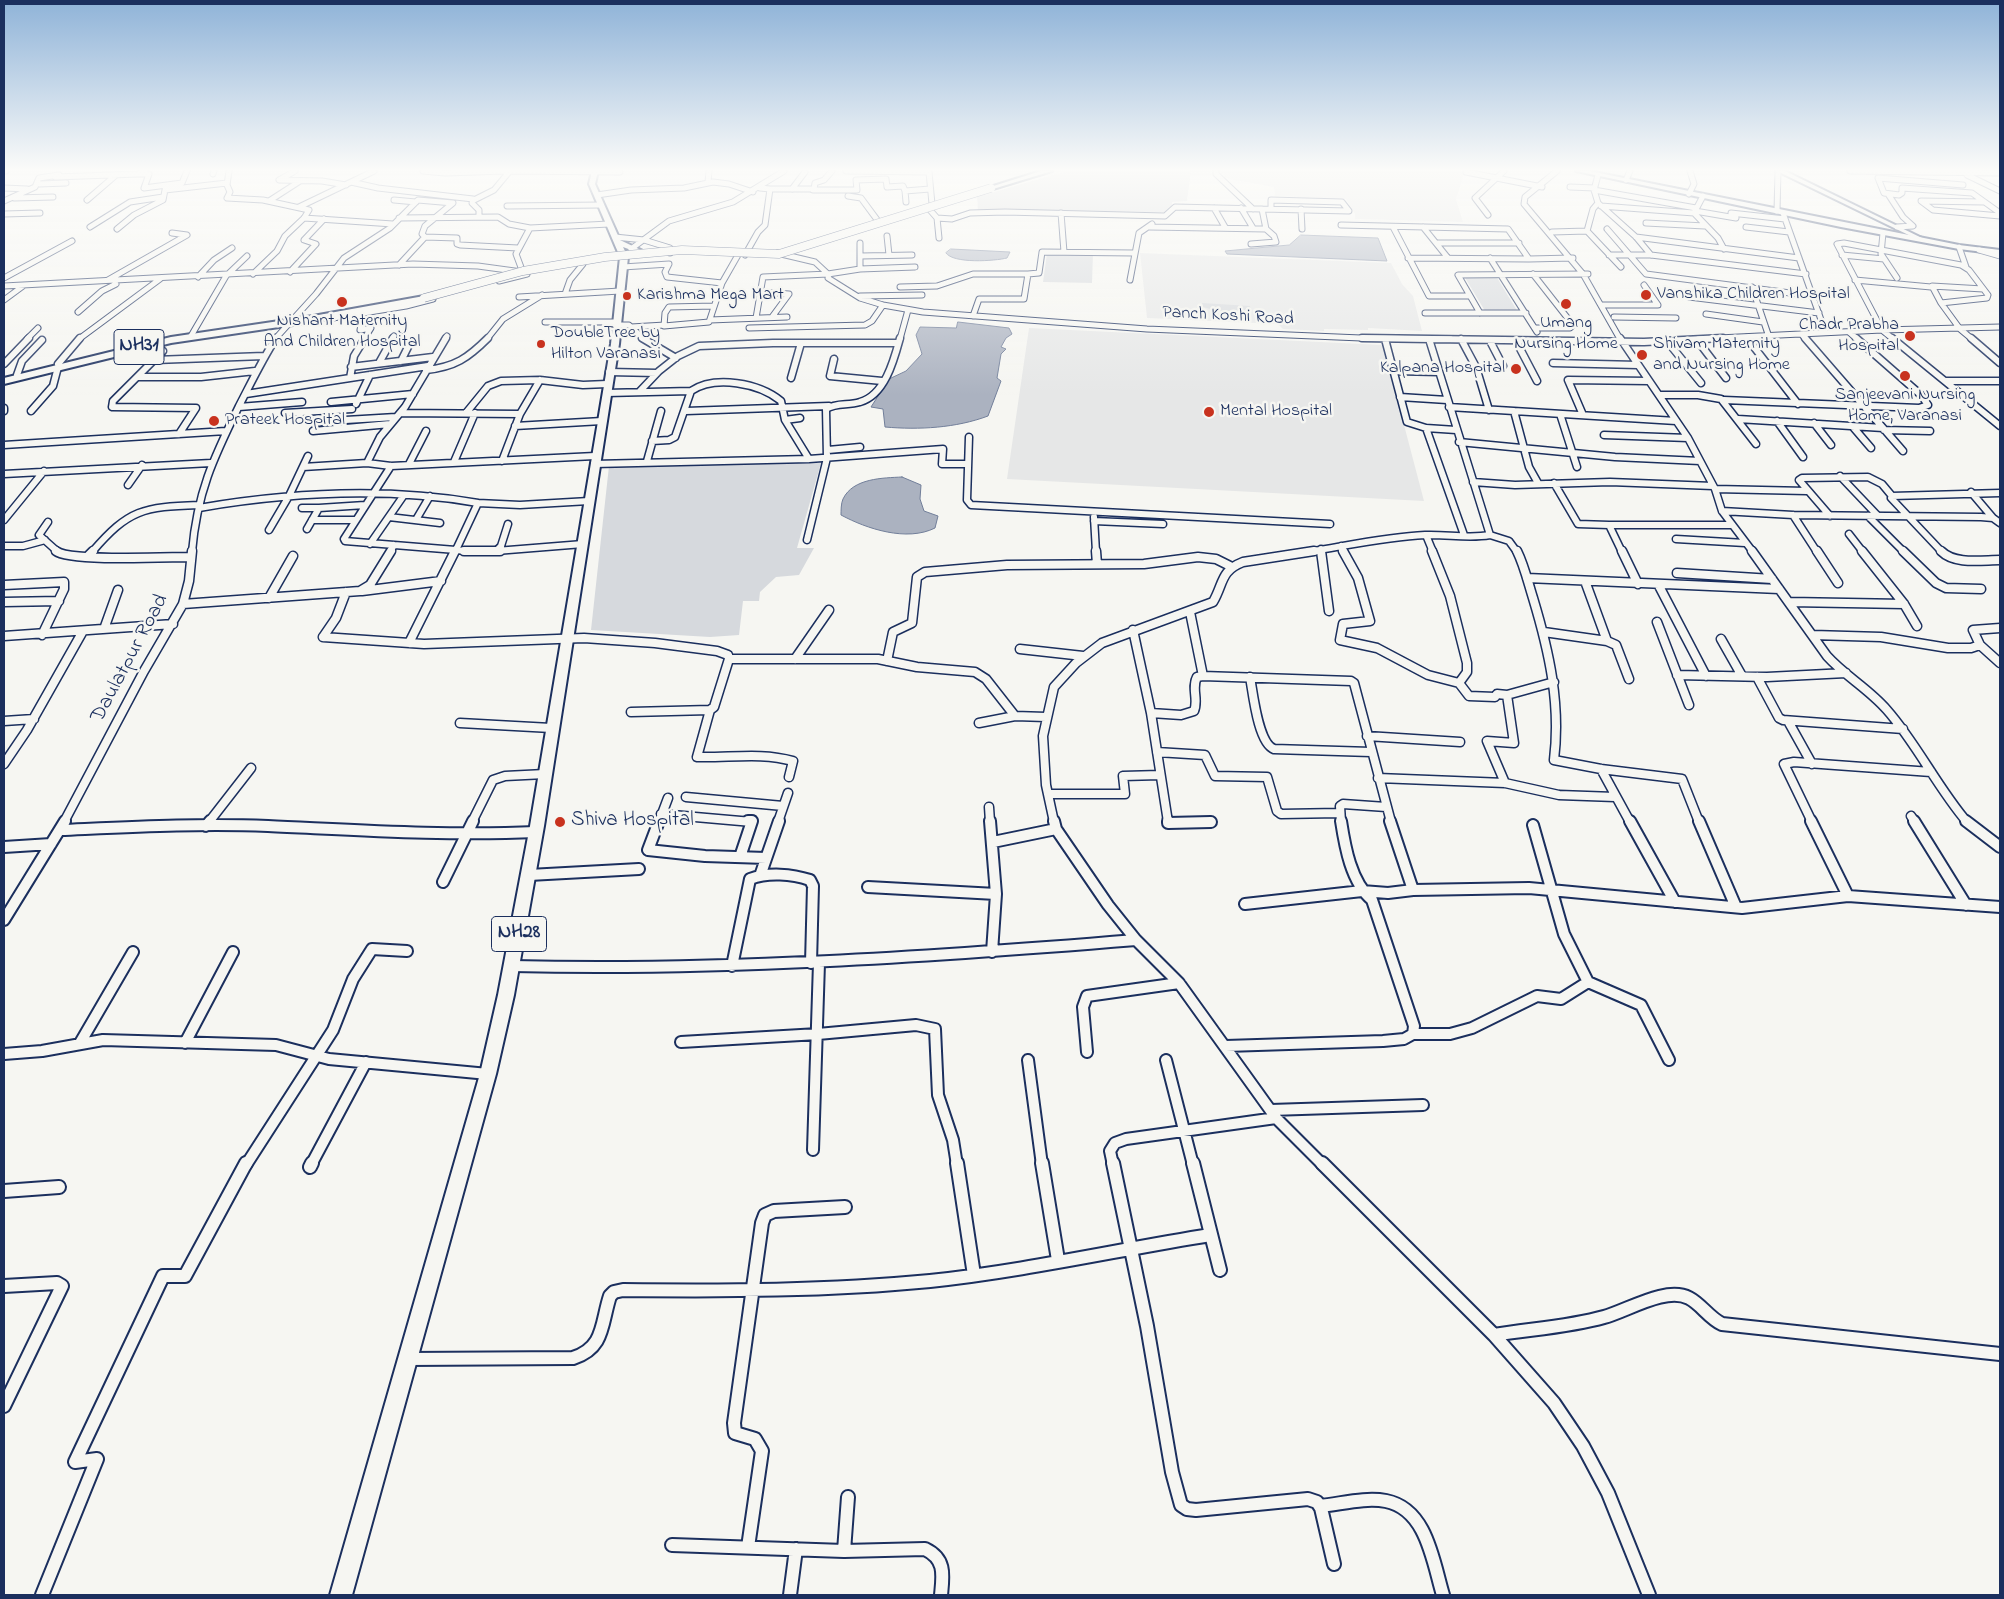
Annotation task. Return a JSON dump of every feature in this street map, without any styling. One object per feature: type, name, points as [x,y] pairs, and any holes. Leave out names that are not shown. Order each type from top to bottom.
[{"type":"highway","points":[[621,246],[628,255]]},
{"type":"highway","name":"NH31","points":[[4,380],[58,365],[192,335],[313,319],[400,304],[523,271],[604,257],[682,250],[779,254],[806,246]]},
{"type":"highway","points":[[1953,246],[2000,251]]},
{"type":"highway","points":[[1965,246],[2000,251]]},
{"type":"highway","name":"NH28","points":[[341,1595],[488,1074],[512,966],[583,544],[594,460],[615,344],[615,323],[628,255]]},
{"type":"highway","name":"NH31","points":[[4,380],[58,365]]},
{"type":"street","points":[[4,278],[64,246]]},
{"type":"street","points":[[104,282],[169,246]]},
{"type":"street","points":[[253,274],[280,246]]},
{"type":"street","points":[[290,272],[314,246]]},
{"type":"street","name":"Daulatpur Road","points":[[4,920],[60,830],[144,671],[183,604],[199,507],[211,462],[246,394],[255,372],[264,356],[289,322],[316,294],[344,258],[362,246]]},
{"type":"street","points":[[399,265],[417,246]]},
{"type":"street","points":[[313,319],[408,301],[519,270],[516,257],[518,248],[472,246]]},
{"type":"street","points":[[628,255],[638,246]]},
{"type":"street","points":[[659,246],[670,250]]},
{"type":"street","points":[[745,256],[751,246]]},
{"type":"street","points":[[775,252],[796,246]]},
{"type":"street","points":[[786,255],[816,246]]},
{"type":"street","points":[[860,246],[860,269]]},
{"type":"street","points":[[888,246],[889,255]]},
{"type":"street","points":[[1064,246],[1064,252]]},
{"type":"street","points":[[1130,280],[1136,246]]},
{"type":"street","points":[[1402,246],[1430,296],[1469,296]]},
{"type":"street","points":[[1440,246],[1448,258]]},
{"type":"street","points":[[1521,246],[1529,259]]},
{"type":"street","points":[[1562,246],[1586,274],[1608,306],[1625,342]]},
{"type":"street","points":[[1600,246],[1620,267]]},
{"type":"street","points":[[1620,246],[1646,274],[1813,296]]},
{"type":"street","points":[[1643,246],[1651,255]]},
{"type":"street","points":[[1699,246],[1799,258]]},
{"type":"street","points":[[1794,246],[1825,331]]},
{"type":"street","points":[[1837,246],[1882,330],[2000,426]]},
{"type":"street","points":[[1856,246],[1966,267]]},
{"type":"street","points":[[1881,246],[1884,259],[1897,278]]},
{"type":"street","name":"Panch Koshi Road","points":[[4,286],[226,276],[399,265],[478,266],[519,270],[701,247],[775,252],[815,262],[828,274],[828,278],[852,294],[882,305],[908,310],[1147,329],[1385,339],[1625,342],[1825,331],[1836,332]]},
{"type":"street","points":[[1941,302],[1987,298],[1988,295],[1966,267],[1959,247]]},
{"type":"street","points":[[198,277],[214,260],[232,248]]},
{"type":"street","points":[[1977,249],[2000,256]]},
{"type":"street","name":"Panch Koshi Road","points":[[519,270],[528,274],[628,255],[670,250],[745,256],[786,255]]},
{"type":"street","points":[[900,287],[934,287],[973,274],[1028,274],[1040,272],[1042,252],[1134,253]]},
{"type":"street","points":[[861,256],[912,254]]},
{"type":"street","points":[[628,255],[669,264],[666,272],[667,278],[722,283]]},
{"type":"street","points":[[545,322],[615,323],[632,327],[704,325],[710,320],[722,283],[738,255]]},
{"type":"street","points":[[1609,256],[1651,255],[1806,274]]},
{"type":"street","points":[[1842,255],[1884,259]]},
{"type":"street","points":[[192,335],[226,276],[248,256]]},
{"type":"street","points":[[1408,258],[1573,258]]},
{"type":"street","points":[[1489,410],[1476,367],[1461,340],[1539,340],[1536,328],[1490,258]]},
{"type":"street","points":[[565,294],[570,280],[583,264]]},
{"type":"street","points":[[756,318],[763,277],[828,274],[860,269],[915,267]]},
{"type":"street","points":[[313,319],[406,306],[528,274]]},
{"type":"street","points":[[828,274],[859,296],[910,308],[973,315],[1429,340],[1459,442],[1490,535]]},
{"type":"street","points":[[973,315],[979,299],[1024,299],[1028,274]]},
{"type":"street","points":[[1533,274],[1573,325],[1570,328],[1536,328]]},
{"type":"street","points":[[1480,313],[1458,275],[1586,274]]},
{"type":"street","points":[[1586,274],[1601,305],[1638,365],[1688,438],[1714,488],[1722,511],[1745,543],[1790,602],[1827,656],[1871,692],[1903,730],[1954,807],[1970,826],[2000,847]]},
{"type":"street","points":[[31,412],[53,385],[61,358],[86,332],[160,279]]},
{"type":"street","points":[[1855,280],[1931,287],[1938,285],[1983,289]]},
{"type":"street","points":[[78,312],[102,291],[120,281]]},
{"type":"street","points":[[1601,305],[1658,305],[1644,285]]},
{"type":"street","points":[[4,300],[23,286]]},
{"type":"street","points":[[1752,287],[1756,305],[1768,334]]},
{"type":"street","points":[[1931,287],[1960,329],[2000,363]]},
{"type":"street","points":[[519,296],[620,291]]},
{"type":"street","points":[[760,292],[789,294],[772,317]]},
{"type":"street","points":[[246,394],[370,375],[451,367],[478,348],[502,325],[503,319],[542,295]]},
{"type":"street","points":[[859,296],[922,295]]},
{"type":"street","points":[[1689,296],[1819,314]]},
{"type":"street","points":[[749,328],[864,325],[872,321],[882,305]]},
{"type":"street","points":[[664,325],[665,313],[669,307],[714,306]]},
{"type":"street","points":[[686,412],[829,406],[865,400],[882,381],[896,357],[898,343],[908,310]]},
{"type":"street","points":[[350,378],[354,356],[371,328],[360,330],[363,313]]},
{"type":"street","points":[[1425,313],[1526,313]]},
{"type":"street","points":[[1706,314],[1763,322]]},
{"type":"street","points":[[710,320],[787,316]]},
{"type":"street","points":[[1614,317],[1676,318]]},
{"type":"street","points":[[632,327],[639,336],[676,358]]},
{"type":"street","name":"Panch Koshi Road","points":[[1686,340],[1882,330],[2000,327]]},
{"type":"street","points":[[4,364],[38,328]]},
{"type":"street","points":[[1659,394],[1698,395],[1724,400],[1798,404],[1919,408],[1928,405],[1921,395],[1849,332]]},
{"type":"street","points":[[1801,334],[1903,451]]},
{"type":"street","points":[[379,363],[394,336]]},
{"type":"street","points":[[367,463],[380,437],[412,394],[447,336]]},
{"type":"street","points":[[1746,337],[1798,404]]},
{"type":"street","points":[[1385,339],[1407,422],[1426,428],[1456,430]]},
{"type":"street","points":[[17,375],[16,371],[20,363],[42,340]]},
{"type":"street","points":[[1697,340],[1726,378]]},
{"type":"street","points":[[1490,341],[1503,366]]},
{"type":"street","points":[[1516,341],[1537,381]]},
{"type":"street","points":[[1667,341],[1701,383]]},
{"type":"street","points":[[640,391],[656,373],[688,350],[712,345],[801,342],[898,343]]},
{"type":"street","points":[[791,378],[801,342]]},
{"type":"street","points":[[401,361],[408,347]]},
{"type":"street","points":[[162,351],[139,377],[113,401],[112,407],[196,408],[179,434]]},
{"type":"street","points":[[155,360],[264,356]]},
{"type":"street","points":[[351,367],[433,357]]},
{"type":"street","points":[[834,359],[830,376],[882,381]]},
{"type":"street","points":[[4,364],[20,363]]},
{"type":"street","points":[[1553,363],[1638,365]]},
{"type":"street","points":[[1394,371],[1439,372]]},
{"type":"street","points":[[139,377],[201,377],[255,372]]},
{"type":"street","points":[[466,413],[480,394],[494,383],[508,380],[540,380],[573,384],[607,383],[656,373]]},
{"type":"street","points":[[346,420],[359,400],[370,375]]},
{"type":"street","points":[[502,461],[520,414],[540,380]]},
{"type":"street","points":[[1583,415],[1568,380],[1649,381]]},
{"type":"street","points":[[1945,381],[2000,381]]},
{"type":"street","points":[[607,383],[640,391],[691,391],[711,382],[743,386],[775,396],[785,408],[785,420],[809,459]]},
{"type":"street","points":[[652,441],[673,439],[686,412],[691,391]]},
{"type":"street","points":[[331,402],[412,394]]},
{"type":"street","points":[[1400,397],[1489,410],[1676,421]]},
{"type":"street","points":[[1724,400],[1756,444]]},
{"type":"street","points":[[239,407],[302,402]]},
{"type":"street","points":[[807,540],[827,458],[826,413],[829,406]]},
{"type":"street","points":[[285,413],[352,410]]},
{"type":"street","points":[[1514,410],[1532,473],[1538,483]]},
{"type":"street","points":[[647,461],[661,411]]},
{"type":"street","points":[[454,462],[475,413]]},
{"type":"street","points":[[312,422],[398,415],[520,414]]},
{"type":"street","points":[[1560,414],[1577,467]]},
{"type":"street","points":[[1988,415],[2000,415]]},
{"type":"street","points":[[785,420],[800,418]]},
{"type":"street","points":[[1738,419],[1930,431]]},
{"type":"street","points":[[515,426],[602,421]]},
{"type":"street","points":[[1777,421],[1803,457]]},
{"type":"street","points":[[313,431],[390,424]]},
{"type":"street","points":[[1814,424],[1831,445]]},
{"type":"street","points":[[1853,427],[1871,448]]},
{"type":"street","points":[[1426,428],[1464,536]]},
{"type":"street","points":[[4,445],[226,431]]},
{"type":"street","points":[[409,464],[426,431]]},
{"type":"street","points":[[1604,435],[1688,438]]},
{"type":"street","points":[[969,437],[967,500],[971,505],[1330,524]]},
{"type":"street","points":[[1459,442],[1700,461]]},
{"type":"street","points":[[828,450],[860,447]]},
{"type":"street","points":[[303,467],[367,463],[391,466],[502,461],[809,459],[890,452],[942,450],[942,464],[968,464]]},
{"type":"street","points":[[269,530],[289,496],[308,456]]},
{"type":"street","points":[[4,474],[211,462]]},
{"type":"street","points":[[128,485],[142,466]]},
{"type":"street","points":[[391,466],[354,520],[344,539],[345,542],[496,551],[583,544]]},
{"type":"street","points":[[4,520],[44,471]]},
{"type":"street","points":[[1840,476],[1878,516]]},
{"type":"street","points":[[1830,516],[1799,480],[1802,478],[1840,476],[1875,479],[1892,496],[1894,502],[1946,555],[1952,558],[2000,560]]},
{"type":"street","points":[[1473,482],[1610,482],[1807,491]]},
{"type":"street","points":[[1554,483],[1578,524],[1732,525]]},
{"type":"street","points":[[1892,496],[1971,492],[2000,493]]},
{"type":"street","points":[[1971,492],[1993,518],[2000,523]]},
{"type":"street","points":[[87,557],[106,537],[135,513],[172,506],[199,507],[289,496],[372,494],[430,496],[478,503],[513,505],[589,501]]},
{"type":"street","points":[[370,544],[404,495]]},
{"type":"street","points":[[417,518],[430,496]]},
{"type":"street","points":[[409,643],[428,613],[454,549],[478,503]]},
{"type":"street","points":[[302,508],[364,505]]},
{"type":"street","points":[[306,529],[319,508]]},
{"type":"street","points":[[1093,511],[1097,564]]},
{"type":"street","points":[[1722,511],[1830,516],[1993,518]]},
{"type":"street","points":[[1792,515],[1838,583]]},
{"type":"street","points":[[1868,516],[1936,583],[1946,588],[1981,590]]},
{"type":"street","points":[[389,517],[417,518],[419,521],[440,522]]},
{"type":"street","points":[[312,520],[354,520]]},
{"type":"street","points":[[1094,521],[1163,524]]},
{"type":"street","points":[[48,522],[39,535],[60,554],[87,557],[191,557]]},
{"type":"street","points":[[496,551],[501,546],[508,524]]},
{"type":"street","points":[[1609,524],[1638,584]]},
{"type":"street","points":[[1849,534],[1904,604],[1917,626]]},
{"type":"street","points":[[1426,535],[1450,596],[1462,639],[1467,672],[1460,683]]},
{"type":"street","points":[[887,661],[893,632],[912,623],[914,585],[920,574],[962,566],[1144,564],[1198,557],[1216,559],[1230,566],[1321,549],[1426,535],[1480,537],[1490,535],[1502,538],[1515,548],[1527,578],[1544,632],[1554,682],[1558,738],[1554,760],[1601,769],[1682,779],[1719,872],[1736,907]]},
{"type":"street","points":[[1676,539],[1745,543]]},
{"type":"street","points":[[4,546],[24,546],[45,540]]},
{"type":"street","points":[[360,591],[370,585],[394,545]]},
{"type":"street","points":[[1341,546],[1358,578],[1370,621],[1342,624],[1340,640],[1379,648],[1447,682],[1460,683]]},
{"type":"street","points":[[1321,549],[1329,611]]},
{"type":"street","points":[[269,598],[293,556]]},
{"type":"street","points":[[1230,566],[1224,573],[1213,602],[1190,612],[1132,630],[1102,644],[1083,656],[1054,687],[1043,736],[1048,794],[1056,829],[1071,854],[1136,940],[1179,983],[1273,1114],[1494,1335],[1554,1403],[1583,1446],[1608,1493],[1649,1595]]},
{"type":"street","points":[[1677,574],[1772,580]]},
{"type":"street","points":[[1527,578],[1779,589]]},
{"type":"street","points":[[183,604],[360,591],[441,581]]},
{"type":"street","points":[[1585,581],[1607,641]]},
{"type":"street","points":[[4,585],[64,582],[64,589],[42,635]]},
{"type":"street","points":[[1658,584],[1706,676]]},
{"type":"street","points":[[104,629],[118,590]]},
{"type":"street","points":[[346,592],[336,618],[323,638],[409,643],[567,639],[654,643],[717,651],[725,653],[729,659]]},
{"type":"street","points":[[4,602],[59,601]]},
{"type":"street","points":[[1790,602],[1904,604]]},
{"type":"street","points":[[795,659],[829,610]]},
{"type":"street","points":[[1190,612],[1203,676]]},
{"type":"street","points":[[1657,622],[1689,705]]},
{"type":"street","points":[[4,636],[42,635],[173,624]]},
{"type":"street","points":[[2000,628],[1977,628],[1973,630],[1980,645],[2000,663]]},
{"type":"street","points":[[1132,630],[1151,713],[1168,823],[1211,822]]},
{"type":"street","points":[[4,764],[34,719],[83,632]]},
{"type":"street","points":[[1544,632],[1607,641],[1619,648],[1629,679]]},
{"type":"street","points":[[1813,635],[1894,638],[1957,648],[1980,645]]},
{"type":"street","points":[[1721,640],[1742,676]]},
{"type":"street","points":[[1020,649],[1083,656]]},
{"type":"street","points":[[729,659],[887,661],[917,667],[975,672],[986,679],[1015,716]]},
{"type":"street","points":[[729,659],[714,707],[710,710],[697,757],[722,758],[752,754],[783,757],[793,761],[789,777]]},
{"type":"street","points":[[1677,675],[1757,677],[1846,673]]},
{"type":"street","points":[[1151,713],[1190,714],[1196,707],[1194,682],[1197,677],[1203,676],[1351,681],[1354,683],[1386,807],[1413,890]]},
{"type":"street","points":[[1250,677],[1262,734],[1269,747],[1274,749],[1371,752]]},
{"type":"street","points":[[1757,677],[1779,718],[1788,721],[1903,730]]},
{"type":"street","points":[[1460,683],[1469,696],[1495,697],[1497,694],[1508,695],[1554,682]]},
{"type":"street","points":[[1504,782],[1487,741],[1514,743],[1508,695]]},
{"type":"street","points":[[631,712],[710,710]]},
{"type":"street","points":[[979,723],[1015,716],[1046,717]]},
{"type":"street","points":[[4,721],[34,719]]},
{"type":"street","points":[[1788,721],[1812,764]]},
{"type":"street","points":[[460,723],[551,728]]},
{"type":"street","points":[[1368,736],[1460,742]]},
{"type":"street","points":[[1157,752],[1205,755],[1215,776],[1220,778],[1254,775],[1267,777],[1277,811],[1281,814],[1338,813]]},
{"type":"street","points":[[1848,896],[1784,764],[1787,762],[1931,772]]},
{"type":"street","points":[[206,826],[251,768]]},
{"type":"street","points":[[1601,769],[1675,902]]},
{"type":"street","points":[[443,882],[493,780],[505,776],[545,774]]},
{"type":"street","points":[[1048,794],[1125,794],[1123,776],[1160,775]]},
{"type":"street","points":[[1378,778],[1504,782],[1559,796],[1615,797]]},
{"type":"street","points":[[760,876],[788,793]]},
{"type":"street","points":[[686,797],[783,806]]},
{"type":"street","points":[[668,798],[648,847],[651,852],[766,858]]},
{"type":"street","points":[[1386,807],[1343,804],[1340,806],[1338,813],[1362,891],[1372,900],[1414,1026],[1413,1034]]},
{"type":"street","points":[[989,807],[996,894],[992,952]]},
{"type":"street","points":[[662,814],[752,821],[740,858]]},
{"type":"street","points":[[1911,816],[1966,905]]},
{"type":"street","points":[[1533,825],[1564,934],[1588,982],[1641,1005],[1670,1060]]},
{"type":"street","points":[[60,830],[267,826],[346,832],[467,835],[536,832]]},
{"type":"street","points":[[993,842],[1056,829]]},
{"type":"street","points":[[4,847],[51,844]]},
{"type":"street","points":[[528,875],[639,869]]},
{"type":"street","points":[[732,966],[750,879],[760,876],[801,877],[810,880],[813,886],[818,1034],[813,1150]]},
{"type":"street","points":[[868,887],[996,894]]},
{"type":"street","points":[[1245,904],[1362,891],[1388,893],[1413,890],[1550,889],[1736,907],[1848,896],[2000,907]]},
{"type":"street","points":[[512,966],[628,970],[815,963],[992,952],[1136,940]]},
{"type":"street","points":[[42,1595],[97,1459],[74,1462],[163,1276],[185,1276],[254,1148],[333,1030],[353,979],[372,949],[407,951]]},
{"type":"street","points":[[80,1042],[134,952]]},
{"type":"street","points":[[185,1043],[233,952]]},
{"type":"street","points":[[1226,1046],[1383,1041],[1404,1039],[1413,1034],[1450,1034],[1472,1028],[1537,996],[1561,999],[1588,982]]},
{"type":"street","points":[[1088,1052],[1083,1008],[1088,996],[1179,983]]},
{"type":"street","points":[[680,1042],[818,1034],[916,1025],[935,1029],[938,1095],[953,1140],[974,1275]]},
{"type":"street","points":[[4,1054],[42,1051],[80,1042],[103,1040],[293,1046],[316,1057],[488,1074]]},
{"type":"street","points":[[1028,1060],[1034,1118],[1058,1260]]},
{"type":"street","points":[[1166,1060],[1220,1270]]},
{"type":"street","points":[[310,1167],[366,1062]]},
{"type":"street","points":[[1334,1564],[1320,1506],[1317,1502],[1308,1499],[1196,1510],[1187,1509],[1181,1505],[1172,1472],[1110,1151],[1115,1143],[1126,1139],[1184,1131],[1273,1114],[1422,1106]]},
{"type":"street","points":[[4,1191],[59,1188]]},
{"type":"street","points":[[748,1547],[762,1451],[760,1442],[754,1437],[740,1436],[735,1432],[734,1423],[765,1216],[782,1210],[845,1207]]},
{"type":"street","points":[[407,1359],[573,1358],[586,1356],[597,1344],[606,1305],[614,1292],[754,1292],[856,1286],[974,1275],[1210,1235]]},
{"type":"street","points":[[4,1286],[57,1283],[62,1286],[61,1292],[4,1406]]},
{"type":"street","points":[[1494,1335],[1604,1317],[1654,1298],[1678,1296],[1689,1298],[1712,1319],[1722,1324],[2000,1354]]},
{"type":"street","points":[[844,1551],[848,1498]]},
{"type":"street","points":[[1320,1506],[1385,1501],[1397,1504],[1409,1511],[1419,1521],[1443,1595]]},
{"type":"street","points":[[672,1546],[844,1551],[925,1549],[936,1553],[941,1561],[941,1595]]},
{"type":"street","points":[[790,1595],[796,1549]]},
{"type":"shaded area","points":[[1282,246],[1381,246],[1387,261],[1227,254],[1225,251]]},
{"type":"shaded area","points":[[951,249],[1010,252],[1007,258],[975,261],[957,259],[950,256],[946,253]]},
{"type":"shaded area","points":[[1047,253],[1093,254],[1092,283],[1043,282]]},
{"type":"shaded area","points":[[1140,253],[1391,263],[1402,284],[1413,296],[1422,331],[1368,328],[1368,330],[1324,329],[1324,331],[1283,329],[1278,324],[1147,318]]},
{"type":"shaded area","points":[[1464,276],[1496,276],[1518,312],[1485,311]]},
{"type":"shaded area","points":[[1202,303],[1250,306],[1251,312],[1218,311],[1203,307]]},
{"type":"shaded area","points":[[958,322],[1009,328],[1012,334],[1006,338],[1001,347],[1006,349],[1001,354],[997,378],[1001,381],[988,416],[950,426],[885,427],[883,409],[871,407],[889,379],[906,371],[922,354],[916,335],[920,327],[956,328]]},
{"type":"shaded area","name":"Mental Hospital","points":[[1029,328],[1383,345],[1424,501],[1007,479]]},
{"type":"shaded area","points":[[821,463],[797,548],[814,548],[799,575],[776,577],[760,592],[759,601],[743,601],[739,635],[710,637],[591,630],[609,466]]},
{"type":"shaded area","points":[[902,477],[921,485],[920,499],[924,511],[938,516],[935,528],[924,532],[900,534],[875,529],[841,515],[843,499],[854,487],[869,480]]},
{"type":"place","name":"Vanshika Children Hospital","points":[[1646,295]]},
{"type":"place","name":"Karishma Mega Mart","points":[[627,296]]},
{"type":"place","name":"Nishant Maternity And Children Hospital","points":[[342,302]]},
{"type":"place","name":"Umang Nursing Home","points":[[1566,304]]},
{"type":"place","name":"Chadr Prabha Hospital","points":[[1910,336]]},
{"type":"place","name":"DoubleTree by Hilton Varanasi","points":[[541,344]]},
{"type":"place","name":"Shivam Maternity and Nursing Home","points":[[1642,355]]},
{"type":"place","name":"Kalpana Hospital","points":[[1516,369]]},
{"type":"place","name":"Sanjeevani Nursing Home, Varanasi","points":[[1905,376]]},
{"type":"place","name":"Mental Hospital","points":[[1209,412]]},
{"type":"place","name":"Prateek Hospital","points":[[214,421]]},
{"type":"place","name":"Shiva Hospital","points":[[560,822]]}]
